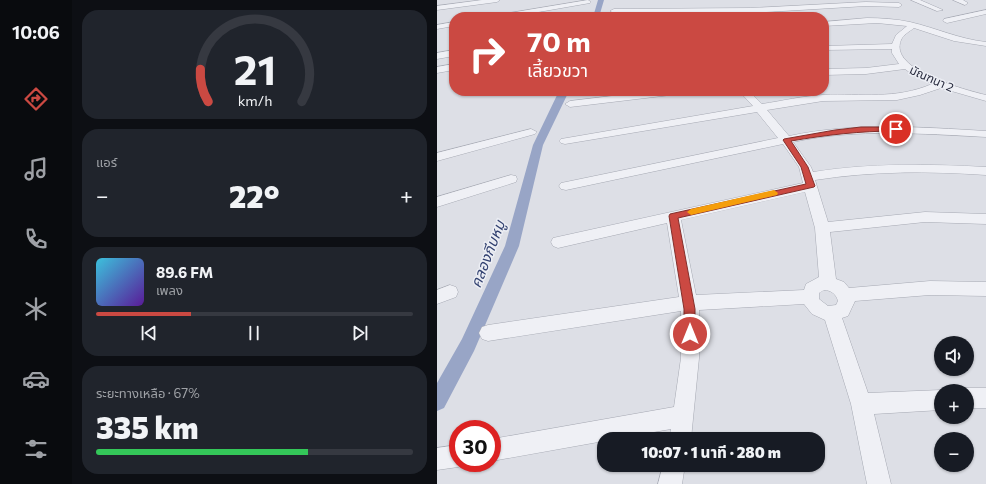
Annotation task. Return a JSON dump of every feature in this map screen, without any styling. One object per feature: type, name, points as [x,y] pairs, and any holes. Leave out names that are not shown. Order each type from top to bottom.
[{"type":"street","points":[[437,1],[442,0]]},
{"type":"street","points":[[437,8],[497,0]]},
{"type":"street","points":[[813,0],[843,22]]},
{"type":"street","points":[[914,0],[939,10]]},
{"type":"street","points":[[956,0],[965,3]]},
{"type":"street","points":[[528,12],[589,2]]},
{"type":"street","points":[[614,11],[769,10],[872,3],[899,5]]},
{"type":"street","points":[[947,21],[986,12]]},
{"type":"street","points":[[829,23],[880,21],[913,25],[959,40],[986,44]]},
{"type":"street","points":[[437,27],[449,25]]},
{"type":"street","points":[[829,48],[895,46],[900,35],[913,25]]},
{"type":"street","name":"มัณฑนา 2","points":[[895,46],[898,57],[905,66],[924,77],[986,98]]},
{"type":"street","points":[[437,56],[449,53]]},
{"type":"street","points":[[829,72],[866,71],[905,66]]},
{"type":"street","points":[[437,70],[449,68]]},
{"type":"street","points":[[565,141],[827,97],[890,98],[913,94],[941,84]]},
{"type":"street","points":[[570,104],[637,96]]},
{"type":"street","points":[[749,96],[786,140],[805,167],[822,228],[828,283]]},
{"type":"street","points":[[566,186],[786,140],[835,132],[876,129],[986,134]]},
{"type":"street","points":[[437,156],[531,132]]},
{"type":"street","points":[[558,242],[673,216],[854,170],[926,167],[986,171]]},
{"type":"street","points":[[437,202],[511,179]]},
{"type":"street","points":[[673,216],[690,309],[690,358],[681,432]]},
{"type":"street","points":[[822,228],[925,217],[986,219]]},
{"type":"street","points":[[821,283],[828,283],[839,287],[846,295],[847,302],[845,308],[840,312],[832,314],[817,309],[809,297],[810,291],[814,286],[821,283]]},
{"type":"street","points":[[846,295],[930,288],[986,289]]},
{"type":"street","points":[[488,333],[688,303],[809,297]]},
{"type":"street","points":[[832,314],[861,404],[879,484]]},
{"type":"street","points":[[974,398],[986,398]]},
{"type":"street","points":[[861,404],[934,400]]},
{"type":"street","points":[[501,448],[683,416]]},
{"type":"street","points":[[437,459],[449,457]]},
{"type":"street","points":[[670,484],[673,472]]},
{"type":"waterway","name":"คลองกีบหมู","points":[[597,12],[601,0]]},
{"type":"waterway","name":"คลองกีบหมู","points":[[437,401],[468,345],[512,246],[538,145],[562,96]]},
{"type":"slow traffic","points":[[691,212],[774,193]]},
{"type":"route","points":[[690,334],[690,309],[673,216],[811,186],[805,167],[786,140],[861,129],[896,129]]}]
